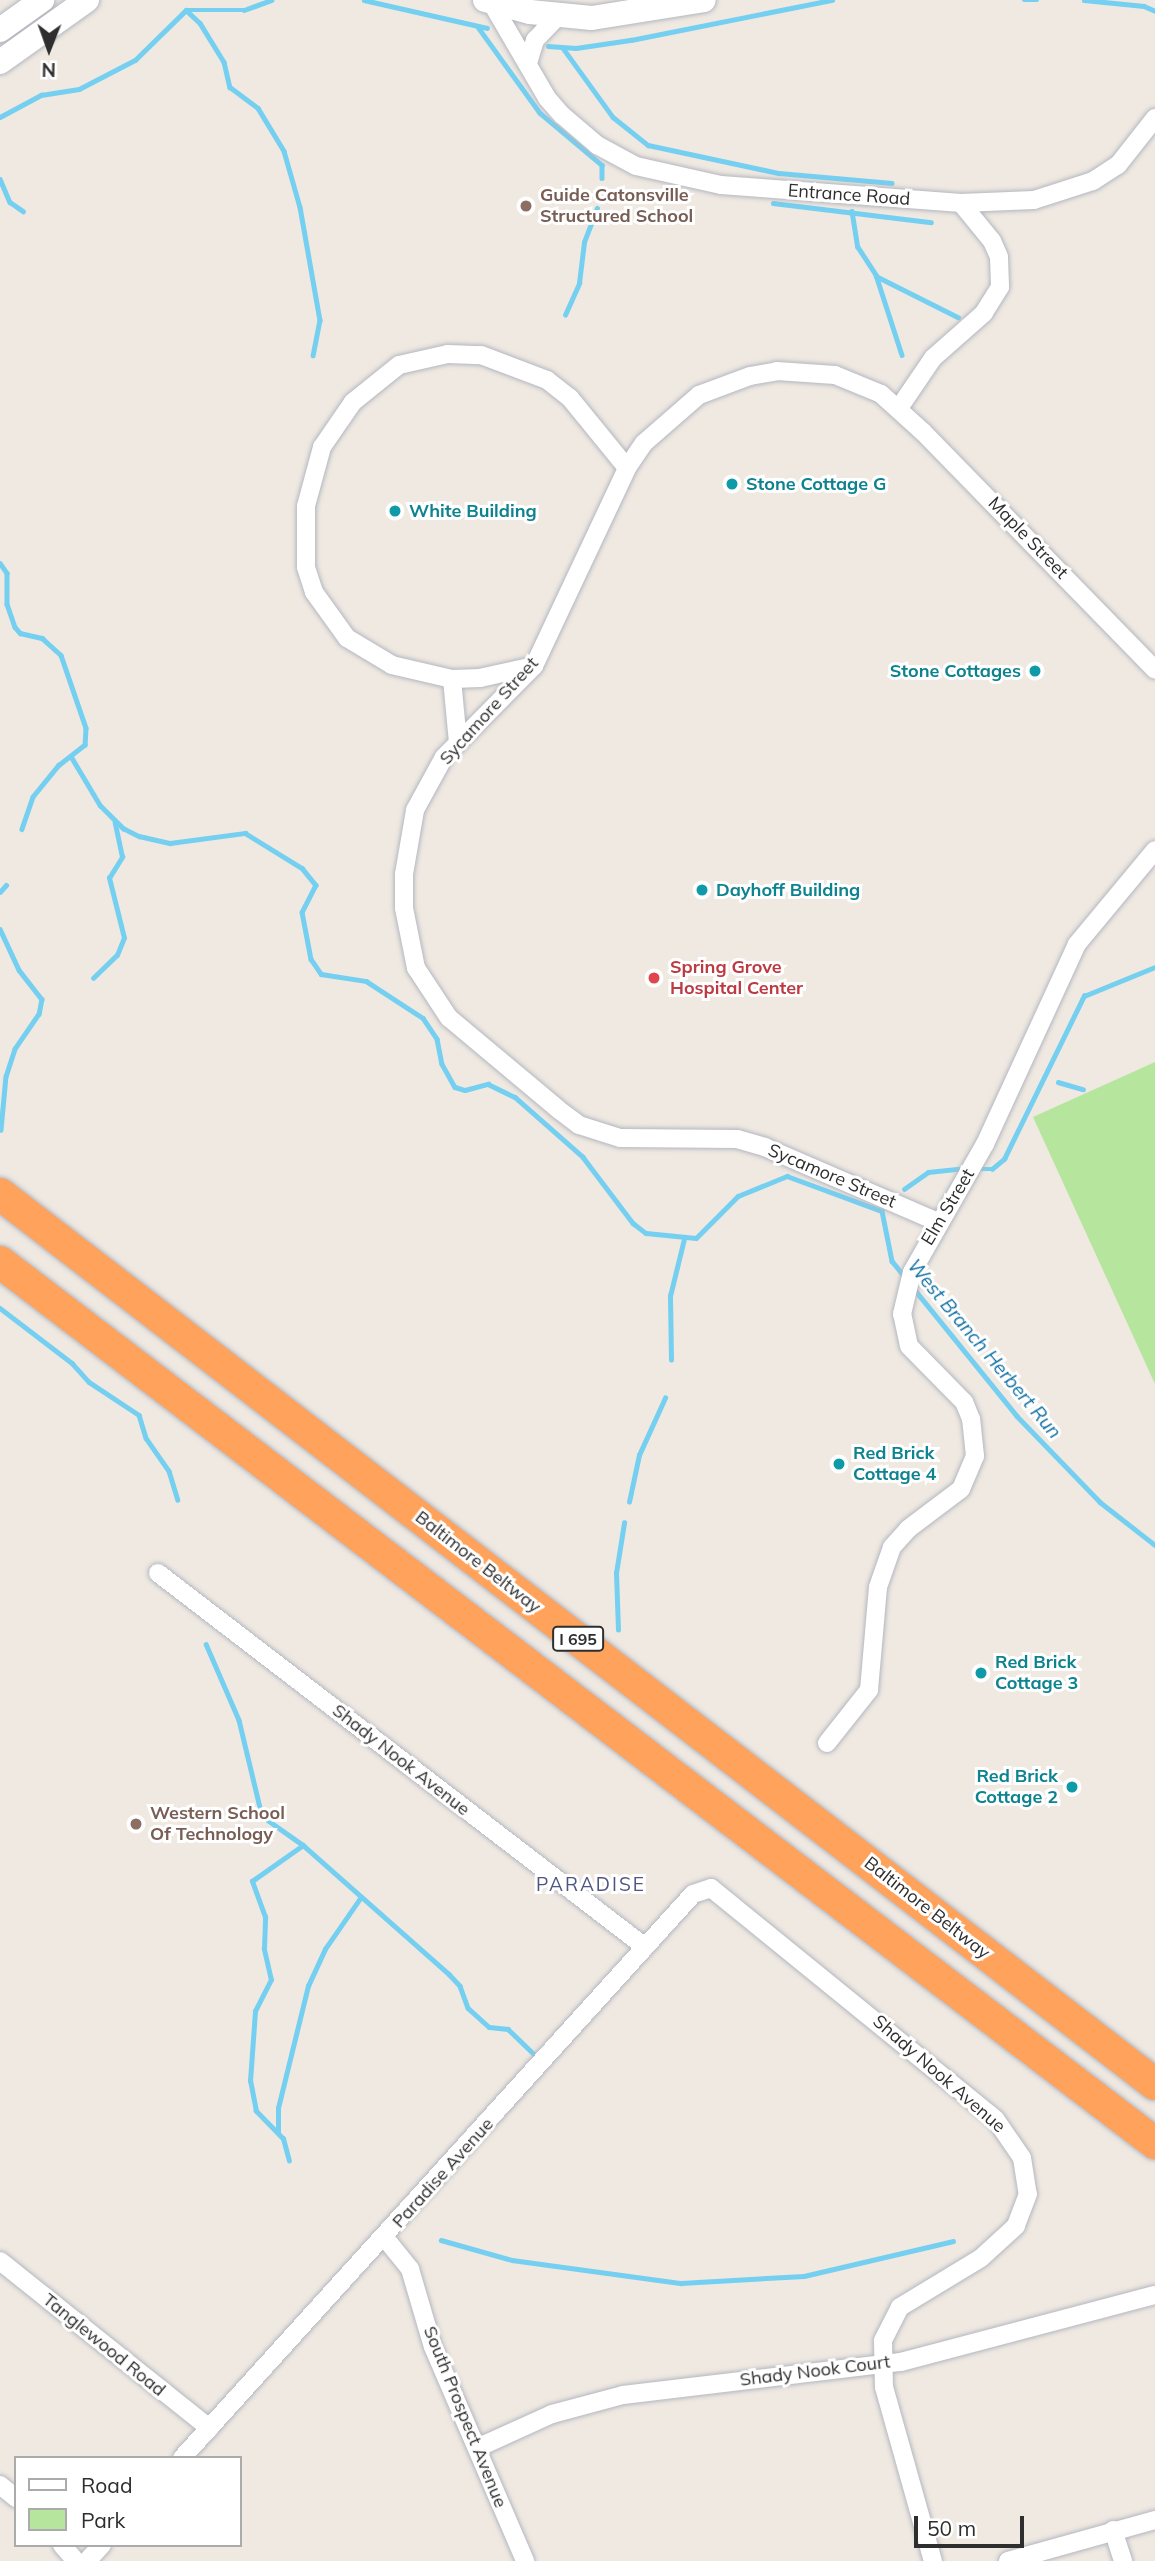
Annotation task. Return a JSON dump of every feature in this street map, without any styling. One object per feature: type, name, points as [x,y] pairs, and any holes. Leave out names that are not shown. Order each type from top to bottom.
[{"type":"highway","name":"Baltimore Beltway","points":[[0,1195],[1155,2084]]},
{"type":"highway","name":"I 695","points":[[0,1262],[1155,2143]]},
{"type":"street","points":[[0,30],[41,0]]},
{"type":"street","points":[[0,62],[87,0]]},
{"type":"street","points":[[488,1],[558,16],[592,18],[704,0]]},
{"type":"street","name":"Entrance Road","points":[[488,1],[547,98],[580,131],[614,155],[659,175],[721,185],[961,203],[1034,200],[1093,181],[1118,165],[1155,118]]},
{"type":"street","points":[[528,63],[535,40],[558,16]]},
{"type":"street","points":[[899,408],[933,358],[984,313],[1000,287],[999,257],[992,241],[961,203]]},
{"type":"street","points":[[534,666],[480,678],[452,679],[415,673],[368,654],[347,638],[314,592],[303,538],[310,478],[335,425],[353,402],[399,365],[448,354],[481,355],[547,380],[570,398],[626,468]]},
{"type":"street","name":"Sycamore Street","points":[[899,408],[861,384],[835,375],[791,371],[750,376],[722,383],[678,409],[644,443],[626,468],[534,666],[458,743],[430,778],[415,810],[404,874],[407,940],[430,995],[449,1018],[564,1114],[599,1134],[654,1141],[737,1139],[811,1163],[938,1222]]},
{"type":"street","name":"Maple Street","points":[[899,408],[1155,670]]},
{"type":"street","points":[[452,679],[458,743]]},
{"type":"street","name":"Elm Street","points":[[827,1743],[869,1690],[878,1587],[892,1546],[908,1529],[961,1489],[975,1456],[971,1419],[964,1402],[909,1346],[902,1314],[912,1272],[938,1222],[972,1169],[1077,944],[1155,850]]},
{"type":"street","name":"Shady Nook Avenue","points":[[158,1573],[645,1947]]},
{"type":"street","name":"Shady Nook Avenue","points":[[703,1888],[720,1891],[976,2103],[1013,2138],[1022,2158],[1028,2194],[1016,2226],[981,2258],[900,2307],[886,2332],[882,2363],[910,2490],[933,2561]]},
{"type":"street","name":"Paradise Avenue","points":[[184,2456],[385,2238],[645,1947],[703,1888]]},
{"type":"street","name":"South Prospect Avenue","points":[[385,2238],[410,2269],[433,2347],[525,2561]]},
{"type":"street","name":"Tanglewood Road","points":[[0,2261],[209,2428]]},
{"type":"street","name":"Shady Nook Court","points":[[477,2448],[552,2414],[623,2395],[882,2363],[1155,2295]]},
{"type":"street","points":[[0,2485],[14,2496]]},
{"type":"street","points":[[1008,2561],[1155,2520]]},
{"type":"street","points":[[1113,2530],[1123,2561]]},
{"type":"street","points":[[64,2547],[76,2561]]},
{"type":"street","points":[[88,2561],[100,2547]]},
{"type":"green space","points":[[1155,1062],[1155,1384],[1033,1117]]},
{"type":"waterway","points":[[0,117],[41,95],[79,89],[135,60],[186,10],[244,10],[271,0]]},
{"type":"waterway","points":[[364,0],[487,28]]},
{"type":"waterway","points":[[548,46],[576,48],[631,40],[832,0]]},
{"type":"waterway","points":[[1024,0],[1037,0]]},
{"type":"waterway","points":[[1084,0],[1144,6],[1155,11]]},
{"type":"waterway","points":[[186,10],[200,23],[224,62],[230,87],[258,108],[284,151],[300,207],[320,320],[313,355]]},
{"type":"waterway","points":[[478,27],[540,113],[602,165],[602,178]]},
{"type":"waterway","points":[[563,48],[613,117],[648,145],[779,173],[892,183]]},
{"type":"waterway","points":[[0,179],[10,202],[23,211]]},
{"type":"waterway","points":[[773,203],[931,222]]},
{"type":"waterway","points":[[565,315],[579,283],[584,242],[597,208]]},
{"type":"waterway","points":[[852,211],[858,247],[876,275],[902,355]]},
{"type":"waterway","points":[[876,276],[958,317]]},
{"type":"waterway","name":"West Branch Herbert Run","points":[[0,563],[7,573],[7,604],[15,627],[20,633],[42,638],[61,655],[86,728],[85,745],[59,765],[33,797],[22,829]]},
{"type":"waterway","name":"West Branch Herbert Run","points":[[72,758],[100,805],[123,828],[139,836],[170,843],[245,833],[302,868],[316,885],[302,912],[311,959],[321,974],[366,981],[423,1018],[437,1039],[442,1064],[455,1087],[465,1090],[488,1084],[515,1097],[583,1157],[633,1223],[646,1233],[696,1238],[738,1196],[787,1176],[882,1211],[892,1261],[905,1277]]},
{"type":"waterway","points":[[93,978],[117,955],[124,938],[109,878],[122,857],[115,823]]},
{"type":"waterway","points":[[0,892],[6,885]]},
{"type":"waterway","points":[[0,929],[19,970],[42,999],[39,1014],[15,1049],[6,1076],[1,1130]]},
{"type":"waterway","points":[[975,1169],[992,1169],[1004,1159],[1084,996],[1155,967]]},
{"type":"waterway","points":[[1058,1082],[1083,1089]]},
{"type":"waterway","points":[[904,1189],[928,1172],[967,1168]]},
{"type":"waterway","points":[[671,1360],[670,1296],[684,1239]]},
{"type":"waterway","name":"West Branch Herbert Run","points":[[915,1290],[1017,1416],[1100,1502],[1155,1545]]},
{"type":"waterway","points":[[0,1308],[72,1363],[89,1382],[139,1415],[146,1438],[169,1471],[178,1500]]},
{"type":"waterway","points":[[629,1502],[639,1455],[665,1398]]},
{"type":"waterway","points":[[618,1630],[616,1573],[624,1523]]},
{"type":"waterway","points":[[206,1644],[239,1720],[262,1816],[303,1845],[449,1974],[460,1986],[468,2008],[489,2027],[508,2029],[537,2057]]},
{"type":"waterway","points":[[289,2161],[283,2139],[256,2111],[250,2081],[255,2011],[271,1980],[264,1949],[265,1917],[252,1881],[303,1845]]},
{"type":"waterway","points":[[278,2133],[278,2108],[308,1986],[325,1949],[361,1897]]},
{"type":"waterway","points":[[441,2240],[512,2260],[681,2283],[804,2276],[953,2241]]},
{"type":"place","name":"Guide Catonsville Structured School","points":[[526,206]]},
{"type":"place","name":"Stone Cottage G","points":[[732,484]]},
{"type":"place","name":"White Building","points":[[395,511]]},
{"type":"place","name":"Stone Cottages","points":[[1035,671]]},
{"type":"place","name":"Dayhoff Building","points":[[702,890]]},
{"type":"place","name":"Spring Grove Hospital Center","points":[[654,978]]},
{"type":"place","name":"Red Brick Cottage 4","points":[[839,1464]]},
{"type":"place","name":"Red Brick Cottage 3","points":[[981,1673]]},
{"type":"place","name":"Red Brick Cottage 2","points":[[1072,1787]]},
{"type":"place","name":"Western School Of Technology","points":[[136,1824]]},
{"type":"district","name":"PARADISE","points":[[591,1885]]}]
